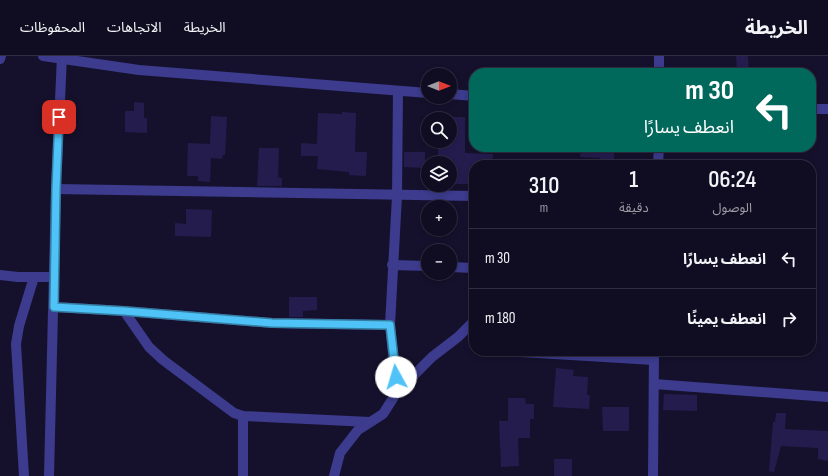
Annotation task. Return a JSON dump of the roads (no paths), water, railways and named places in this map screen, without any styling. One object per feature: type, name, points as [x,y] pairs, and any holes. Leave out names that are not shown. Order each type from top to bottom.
[{"type":"street","points":[[43,56],[139,70],[421,93]]},
{"type":"street","points":[[659,56],[659,68]]},
{"type":"street","points":[[49,476],[56,189],[62,58]]},
{"type":"street","points":[[397,392],[390,325],[392,265],[397,196],[398,91]]},
{"type":"street","points":[[457,95],[469,96]]},
{"type":"street","points":[[816,109],[828,109]]},
{"type":"street","points":[[56,189],[397,196],[469,196]]},
{"type":"street","points":[[392,265],[421,266]]},
{"type":"street","points":[[457,267],[469,268]]},
{"type":"street","points":[[0,275],[18,277],[54,277]]},
{"type":"street","points":[[24,476],[16,344],[19,326],[34,277]]},
{"type":"street","points":[[54,307],[272,323],[390,325]]},
{"type":"street","points":[[124,311],[149,347],[163,360],[234,413],[242,416],[370,422]]},
{"type":"street","points":[[334,476],[340,453],[358,430],[383,414],[397,392],[432,357],[458,337],[469,326]]},
{"type":"street","points":[[653,476],[654,356]]},
{"type":"street","points":[[654,384],[828,397]]},
{"type":"street","points":[[242,416],[243,476]]}]
